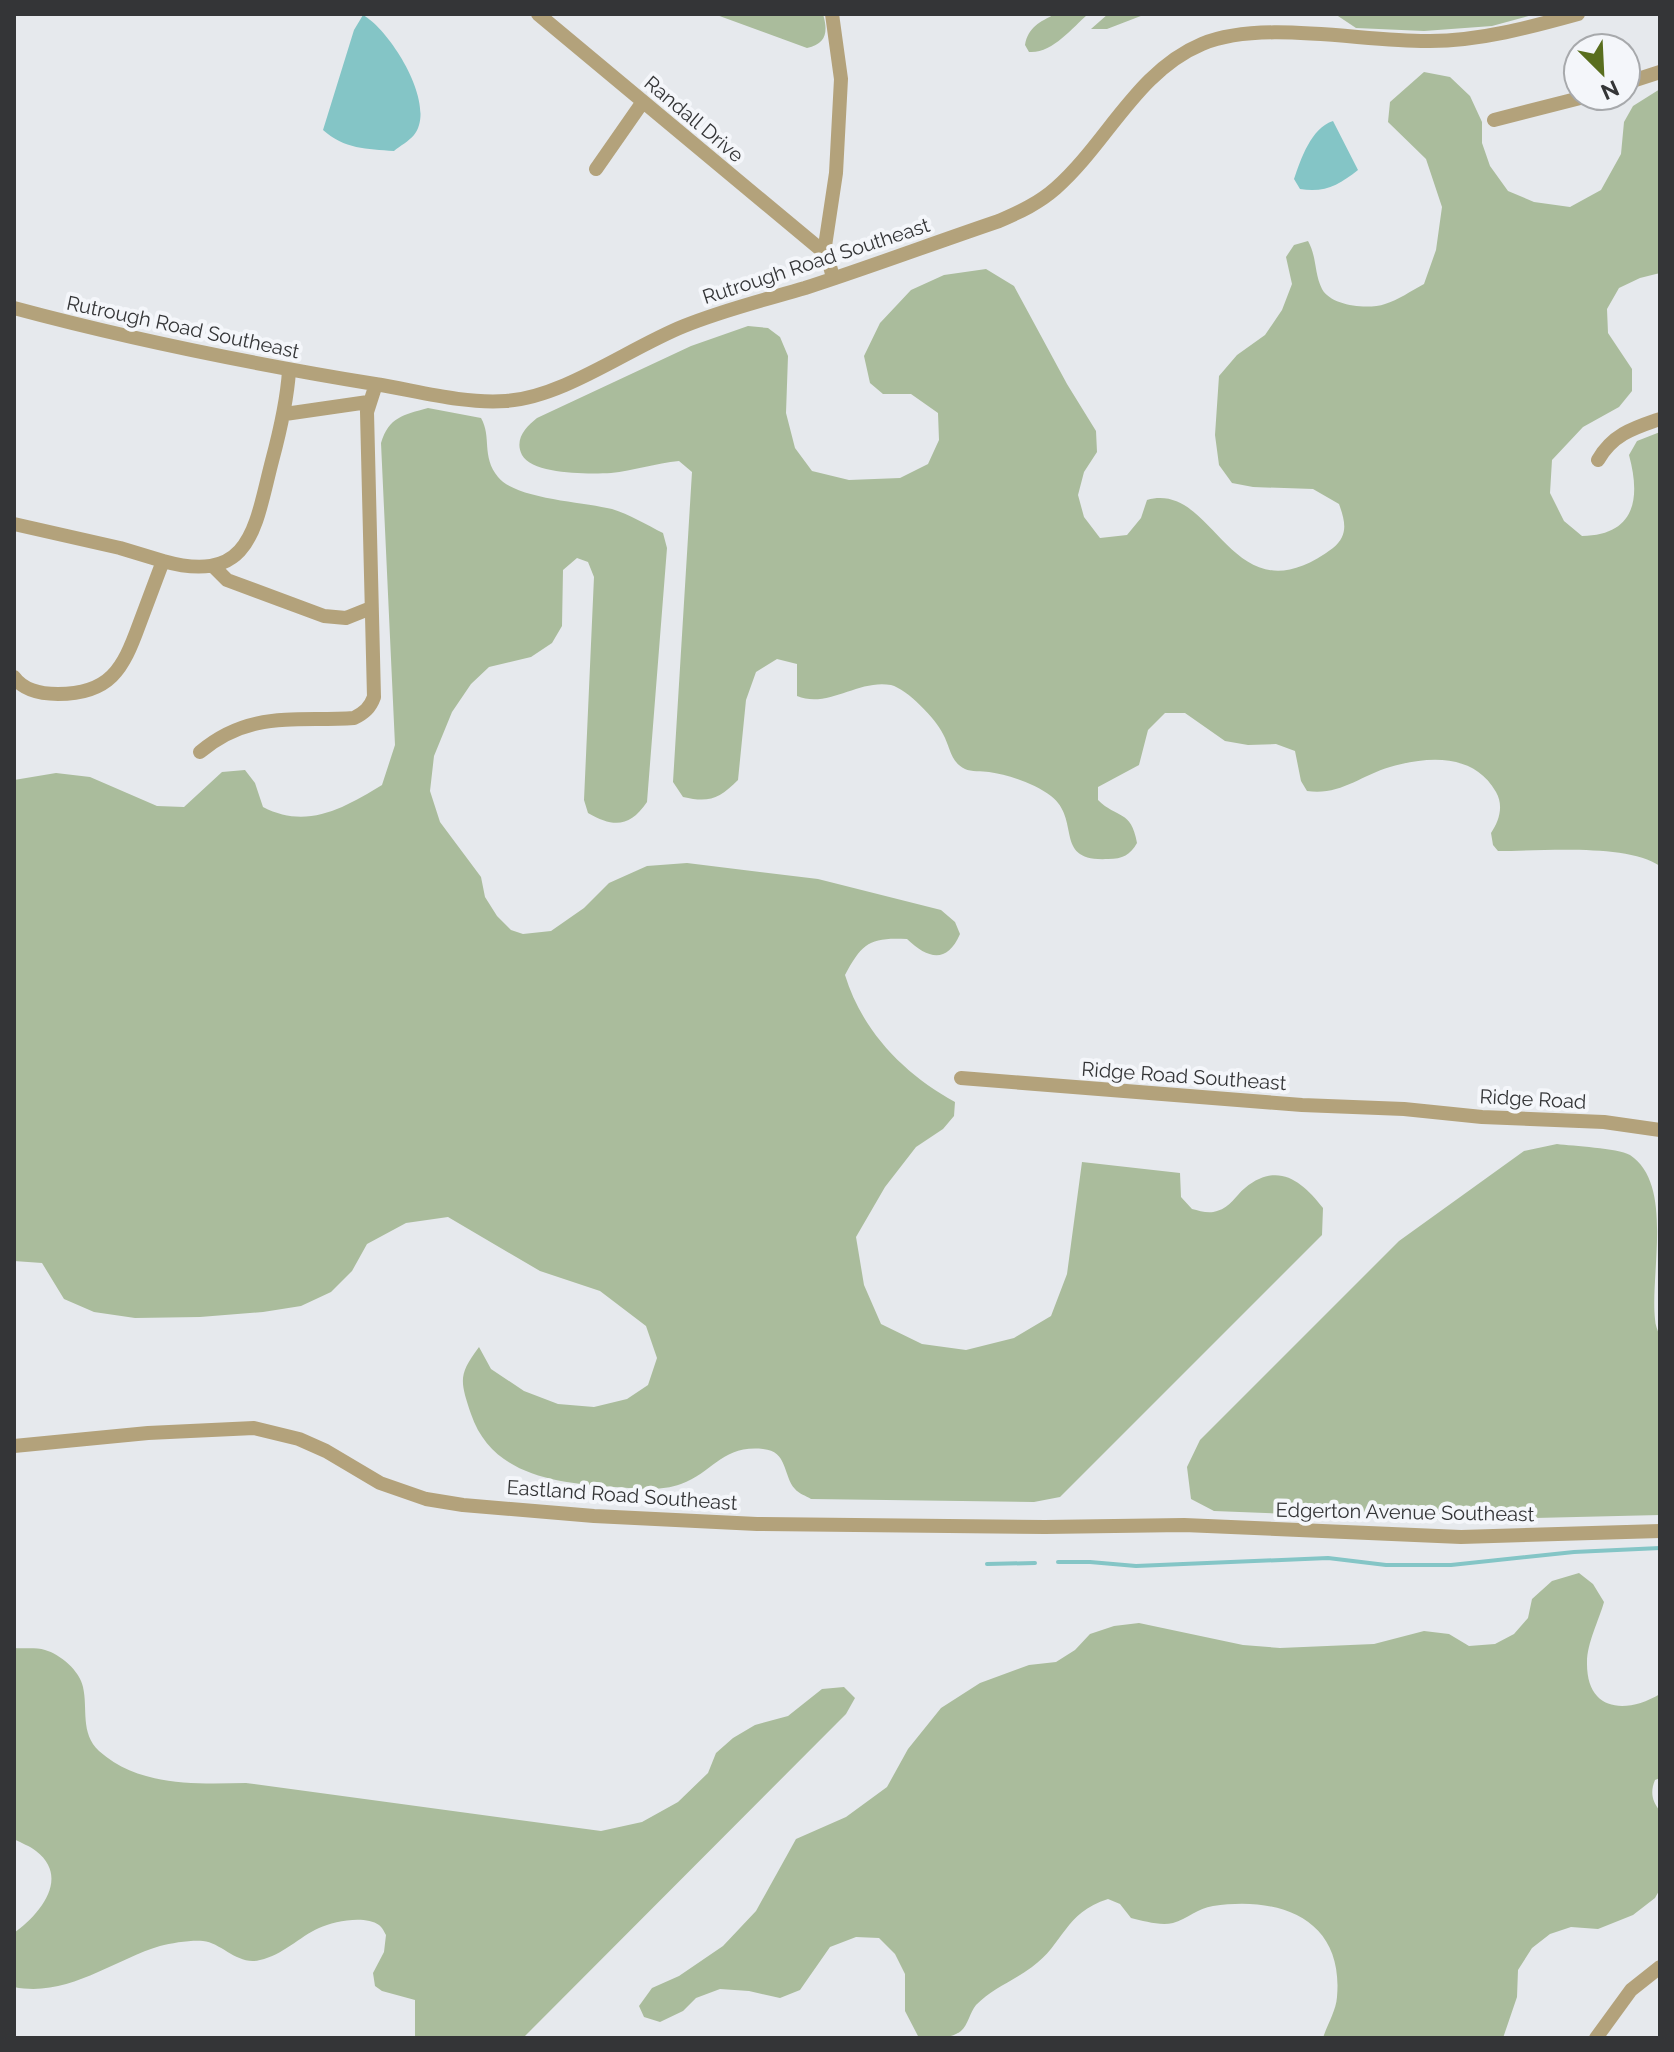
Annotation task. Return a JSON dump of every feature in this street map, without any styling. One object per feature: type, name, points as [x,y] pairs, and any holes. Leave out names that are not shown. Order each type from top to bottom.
[{"type":"street","name":"Randall Drive","points":[[538,14],[826,254]]},
{"type":"street","points":[[832,14],[841,79],[836,173],[826,230],[826,254],[833,278]]},
{"type":"street","name":"Rutrough Road Southeast","points":[[14,308],[289,371],[476,401],[528,398],[554,389],[682,326],[999,221],[1040,201],[1075,170],[1160,70],[1207,42],[1233,34],[1255,32],[1383,41],[1449,41],[1500,33],[1578,14]]},
{"type":"street","points":[[596,169],[642,103]]},
{"type":"street","points":[[1494,120],[1562,103]]},
{"type":"street","points":[[14,524],[120,548],[181,566],[213,566],[233,556],[253,533],[285,414],[289,371]]},
{"type":"street","points":[[200,752],[227,733],[260,721],[354,718],[364,713],[374,697],[368,402],[376,384]]},
{"type":"street","points":[[285,414],[368,402]]},
{"type":"street","points":[[1598,460],[1614,439],[1626,431],[1660,419]]},
{"type":"street","points":[[14,677],[24,687],[55,694],[91,690],[114,676],[129,651],[163,561]]},
{"type":"street","points":[[213,566],[227,580],[324,616],[346,618],[371,608]]},
{"type":"street","name":"Ridge Road Southeast","points":[[961,1078],[1302,1105],[1404,1109]]},
{"type":"street","name":"Ridge Road","points":[[1404,1109],[1482,1117],[1604,1122],[1660,1130]]},
{"type":"street","name":"Eastland Road Southeast","points":[[14,1446],[148,1433],[254,1428],[322,1448],[380,1483],[402,1492],[463,1505],[594,1516],[757,1524],[1245,1527]]},
{"type":"street","name":"Edgerton Avenue Southeast","points":[[1245,1527],[1461,1537],[1660,1531]]},
{"type":"street","points":[[1596,2038],[1631,1990],[1660,1967]]},
{"type":"green space","points":[[714,14],[823,14],[825,31],[819,43],[807,48]]},
{"type":"green space","points":[[1055,14],[1088,14],[1054,45],[1029,52],[1025,45],[1032,29]]},
{"type":"green space","points":[[1108,14],[1146,14],[1107,29],[1091,29]]},
{"type":"green space","points":[[1335,14],[1536,14],[1492,26],[1424,31],[1356,28]]},
{"type":"green space","points":[[1424,72],[1450,77],[1470,96],[1482,122],[1482,143],[1490,166],[1508,191],[1534,202],[1570,207],[1601,190],[1621,154],[1624,122],[1630,112],[1642,112],[1642,100],[1660,89],[1660,273],[1619,288],[1607,309],[1608,333],[1632,369],[1632,391],[1619,407],[1583,427],[1552,460],[1550,493],[1564,521],[1582,536],[1613,529],[1630,512],[1633,500],[1633,471],[1629,455],[1637,441],[1660,432],[1660,866],[1627,854],[1605,851],[1498,851],[1493,845],[1491,833],[1500,813],[1496,792],[1476,770],[1449,761],[1405,763],[1329,791],[1307,791],[1301,781],[1295,751],[1276,744],[1248,745],[1225,741],[1185,713],[1165,713],[1148,730],[1139,765],[1098,787],[1098,800],[1127,819],[1137,843],[1122,857],[1091,858],[1080,854],[1074,847],[1065,816],[1051,796],[1013,777],[970,771],[960,766],[934,721],[905,692],[891,685],[879,684],[820,699],[797,696],[797,664],[777,659],[756,672],[746,700],[738,780],[713,798],[700,800],[683,797],[673,782],[692,472],[679,461],[611,473],[549,470],[528,462],[522,455],[520,439],[529,425],[537,418],[691,346],[748,326],[768,328],[780,337],[788,356],[786,413],[795,448],[812,471],[849,480],[900,478],[928,464],[939,440],[938,413],[911,394],[883,394],[870,383],[864,356],[880,323],[911,290],[944,275],[986,269],[1014,286],[1096,431],[1097,452],[1084,472],[1078,495],[1084,517],[1100,538],[1127,535],[1141,518],[1147,500],[1171,499],[1191,510],[1247,561],[1270,570],[1298,567],[1333,548],[1342,538],[1344,522],[1339,504],[1313,489],[1253,487],[1232,483],[1219,465],[1215,435],[1219,376],[1237,355],[1265,335],[1282,310],[1292,284],[1286,257],[1294,245],[1308,241],[1322,289],[1341,303],[1378,306],[1424,284],[1436,250],[1442,207],[1426,159],[1388,122],[1390,102]]},
{"type":"green space","points":[[428,408],[481,418],[490,462],[498,477],[507,484],[534,495],[618,511],[663,533],[667,548],[647,802],[641,810],[628,820],[614,823],[588,813],[584,800],[594,577],[588,562],[577,558],[563,570],[562,626],[552,643],[531,657],[489,667],[471,684],[452,712],[434,756],[430,791],[440,822],[481,877],[485,897],[511,930],[523,934],[551,931],[584,908],[609,883],[647,866],[687,863],[818,879],[941,910],[955,922],[960,934],[955,944],[943,954],[922,951],[907,939],[884,939],[862,949],[845,975],[862,1015],[887,1049],[919,1078],[955,1102],[954,1116],[943,1129],[916,1147],[885,1187],[856,1237],[864,1285],[881,1324],[922,1344],[966,1350],[1014,1338],[1051,1316],[1067,1274],[1082,1162],[1180,1173],[1181,1197],[1192,1209],[1201,1211],[1222,1209],[1257,1180],[1279,1175],[1298,1183],[1323,1208],[1322,1235],[1060,1497],[1034,1502],[811,1499],[791,1484],[777,1454],[763,1449],[738,1451],[692,1479],[665,1488],[571,1483],[529,1472],[494,1451],[481,1435],[471,1414],[463,1379],[467,1365],[479,1347],[491,1369],[524,1391],[558,1404],[594,1407],[627,1399],[648,1385],[657,1358],[646,1326],[600,1291],[540,1271],[448,1217],[406,1223],[367,1244],[352,1271],[331,1292],[301,1306],[263,1312],[135,1318],[94,1312],[64,1299],[42,1263],[14,1261],[14,780],[56,773],[90,777],[157,806],[184,807],[222,772],[245,770],[255,783],[263,807],[279,814],[295,816],[325,813],[382,785],[395,745],[381,443],[388,428],[398,418]]},
{"type":"green space","points":[[1557,1144],[1630,1155],[1644,1168],[1652,1186],[1657,1230],[1655,1319],[1660,1337],[1660,1515],[1445,1520],[1214,1511],[1191,1499],[1187,1467],[1200,1440],[1399,1241],[1524,1151]]},
{"type":"green space","points":[[1579,1573],[1593,1584],[1604,1602],[1591,1639],[1587,1662],[1593,1691],[1600,1699],[1621,1706],[1647,1701],[1660,1694],[1660,1778],[1655,1780],[1652,1792],[1660,1811],[1660,1889],[1655,1898],[1633,1915],[1598,1929],[1571,1927],[1550,1934],[1532,1948],[1518,1970],[1517,1997],[1503,2038],[1323,2038],[1337,1997],[1336,1970],[1330,1948],[1318,1931],[1302,1918],[1261,1905],[1238,1904],[1208,1907],[1173,1923],[1157,1924],[1131,1918],[1120,1904],[1108,1899],[1082,1912],[1043,1958],[983,1999],[961,2031],[951,2036],[919,2038],[905,2011],[905,1974],[895,1954],[879,1938],[856,1937],[830,1947],[800,1990],[780,1998],[720,1989],[696,1998],[683,2011],[660,2022],[644,2017],[639,2006],[652,1988],[679,1976],[723,1946],[756,1911],[796,1839],[846,1817],[887,1787],[908,1749],[941,1708],[980,1683],[1029,1665],[1056,1662],[1075,1650],[1090,1634],[1114,1626],[1139,1623],[1243,1645],[1280,1648],[1374,1644],[1424,1631],[1449,1634],[1469,1646],[1495,1644],[1514,1634],[1528,1618],[1532,1599],[1552,1581]]},
{"type":"green space","points":[[14,1648],[45,1650],[68,1664],[83,1687],[87,1729],[93,1744],[115,1763],[150,1777],[189,1783],[246,1783],[601,1831],[642,1822],[678,1802],[708,1773],[716,1753],[733,1738],[755,1725],[788,1716],[822,1689],[844,1687],[855,1698],[846,1714],[523,2038],[415,2038],[415,2000],[382,1991],[375,1986],[373,1973],[384,1952],[386,1935],[379,1925],[366,1920],[325,1925],[260,1960],[244,1960],[203,1941],[187,1941],[142,1952],[71,1983],[34,1989],[14,1987],[14,1933],[33,1916],[48,1895],[51,1873],[34,1849],[14,1839]]},
{"type":"water","points":[[363,15],[386,36],[408,69],[416,88],[420,122],[414,135],[394,151],[348,144],[323,130],[354,30]]},
{"type":"water","points":[[1333,121],[1358,170],[1331,187],[1300,189],[1294,179],[1304,154],[1319,130]]},
{"type":"waterway","points":[[1058,1562],[1136,1566],[1328,1558],[1386,1565],[1451,1565],[1574,1552],[1660,1548]]},
{"type":"waterway","points":[[987,1564],[1035,1563]]}]
